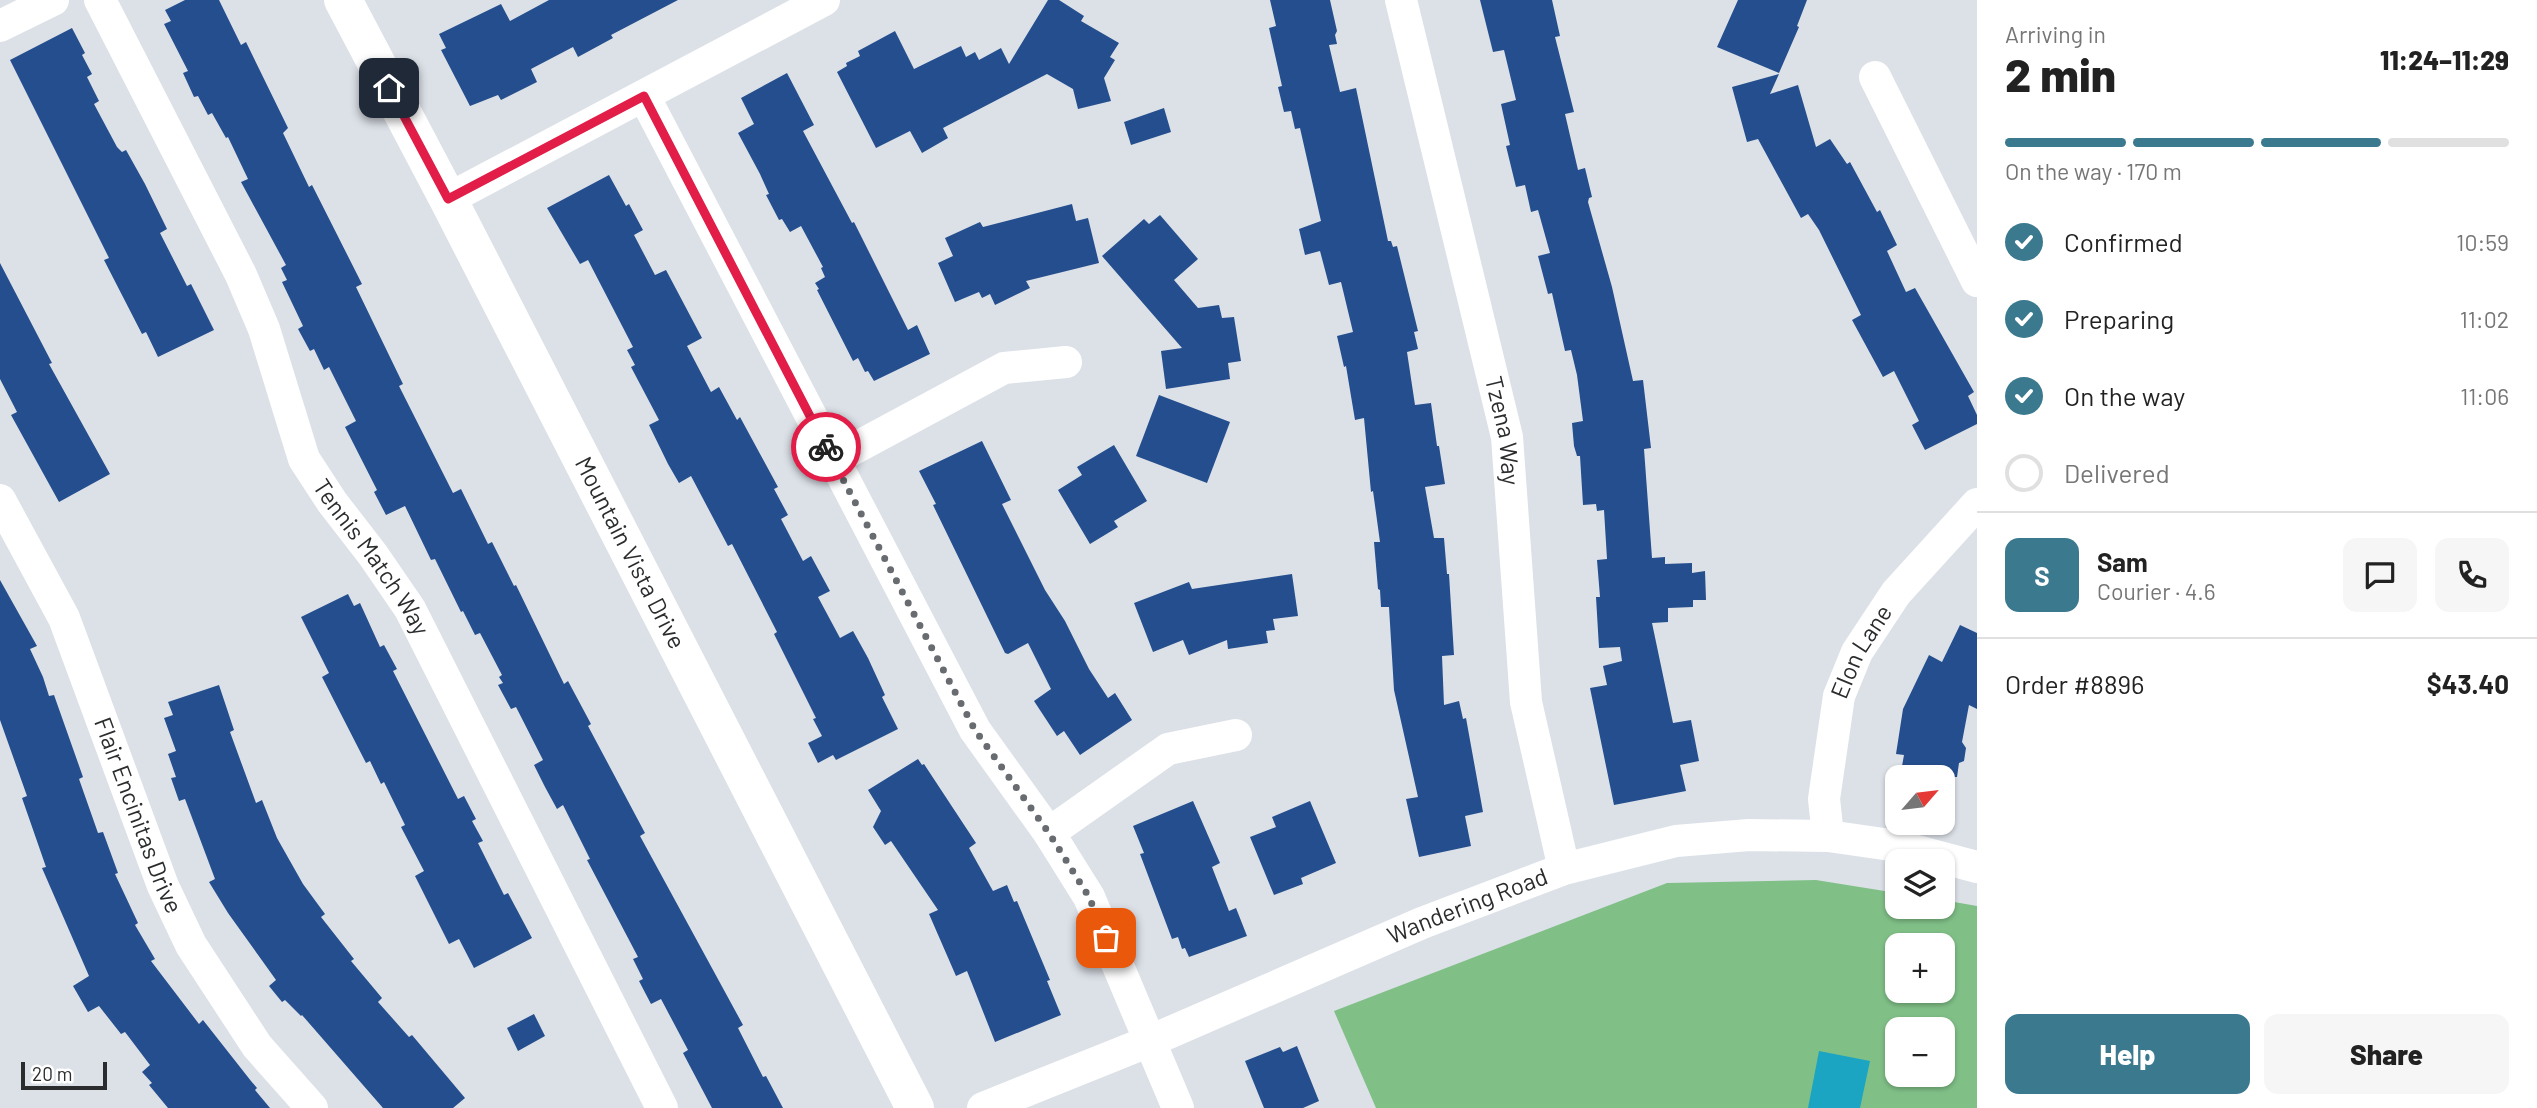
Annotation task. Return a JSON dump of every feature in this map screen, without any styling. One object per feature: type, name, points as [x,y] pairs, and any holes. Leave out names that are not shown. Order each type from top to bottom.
[{"type":"main road","name":"Mountain Vista Drive","points":[[343,0],[915,1108]]},
{"type":"street","points":[[0,26],[53,0]]},
{"type":"street","name":"Tennis Match Way","points":[[100,0],[241,275],[264,329],[304,459],[332,502],[410,608],[663,1108]]},
{"type":"street","points":[[448,199],[824,0]]},
{"type":"street","name":"Tzena Way","points":[[1401,0],[1507,437],[1526,702],[1564,869]]},
{"type":"street","points":[[1875,77],[1977,281]]},
{"type":"street","points":[[644,96],[975,730],[1049,833],[1089,897],[1178,1108]]},
{"type":"street","points":[[833,460],[1004,368],[1066,362]]},
{"type":"street","name":"Flair Encinitas Drive","points":[[0,500],[64,618],[163,886],[191,945],[257,1046],[313,1108]]},
{"type":"street","name":"Elon Lane","points":[[1828,836],[1824,799],[1839,696],[1857,652],[1896,593],[1977,504]]},
{"type":"street","points":[[1049,833],[1168,749],[1236,735]]},
{"type":"street","name":"Wandering Road","points":[[983,1108],[1150,1041],[1422,923],[1564,869],[1676,841],[1749,835],[1828,836],[1898,846],[1977,867]]},
{"type":"green space","points":[[1816,880],[1885,891],[1885,919],[1955,919],[1955,902],[1977,906],[1977,1108],[1376,1108],[1334,1011],[1667,883]]},
{"type":"water","points":[[1819,1051],[1870,1061],[1860,1108],[1808,1108]]},
{"type":"building","points":[[185,0],[219,0],[241,45],[246,42],[288,128],[283,133],[362,284],[356,287],[403,384],[399,386],[453,493],[461,489],[488,544],[492,542],[514,586],[516,585],[564,684],[568,681],[591,724],[588,726],[645,833],[640,836],[743,1025],[738,1028],[763,1077],[766,1076],[783,1108],[712,1108],[683,1053],[688,1050],[661,999],[651,1004],[639,981],[643,979],[633,959],[638,957],[587,860],[590,859],[563,805],[557,809],[534,765],[543,760],[516,707],[511,709],[498,685],[503,683],[499,677],[502,675],[480,633],[475,635],[463,611],[461,612],[435,559],[431,560],[405,506],[386,515],[374,492],[377,490],[345,427],[356,421],[329,367],[324,370],[314,349],[310,351],[298,329],[303,326],[282,282],[287,280],[281,268],[286,265],[241,182],[248,179],[228,137],[226,138],[212,113],[208,115],[198,96],[194,97],[183,73],[188,71],[164,24],[171,21],[165,10]]},
{"type":"building","points":[[549,0],[678,0],[611,35],[613,38],[578,57],[573,47],[531,69],[537,82],[501,100],[498,95],[470,106],[441,50],[446,48],[439,34],[501,4],[510,21]]},
{"type":"building","points":[[1048,0],[1059,0],[1084,16],[1081,21],[1119,43],[1110,57],[1115,60],[1104,78],[1111,101],[1078,109],[1073,89],[1047,74],[943,128],[948,138],[922,153],[910,131],[876,148],[837,72],[847,66],[846,63],[860,56],[858,51],[895,31],[914,69],[961,46],[966,57],[975,52],[979,60],[1001,48],[1009,64]]},
{"type":"building","points":[[1270,0],[1330,0],[1337,44],[1329,45],[1340,92],[1356,88],[1388,241],[1391,241],[1393,247],[1397,246],[1418,331],[1414,332],[1418,349],[1407,352],[1415,405],[1431,403],[1439,446],[1445,484],[1425,487],[1434,538],[1444,538],[1449,574],[1454,655],[1442,656],[1444,705],[1459,701],[1463,719],[1466,718],[1483,812],[1465,816],[1471,846],[1419,857],[1406,799],[1418,797],[1394,690],[1389,607],[1381,607],[1378,589],[1374,542],[1380,542],[1373,491],[1371,492],[1364,418],[1355,420],[1346,366],[1344,367],[1337,336],[1353,332],[1341,282],[1329,285],[1320,251],[1305,255],[1299,229],[1321,221],[1300,128],[1295,129],[1291,111],[1284,112],[1278,87],[1282,86],[1269,28],[1276,26]]},
{"type":"building","points":[[1480,0],[1552,0],[1560,36],[1555,37],[1574,112],[1565,114],[1578,170],[1585,168],[1592,197],[1588,202],[1612,287],[1633,381],[1643,380],[1651,448],[1644,449],[1652,558],[1665,557],[1665,564],[1692,563],[1692,573],[1705,571],[1706,600],[1693,600],[1693,607],[1668,608],[1668,622],[1652,623],[1673,723],[1691,720],[1699,761],[1680,765],[1686,791],[1614,805],[1590,688],[1607,685],[1603,666],[1622,661],[1620,647],[1599,648],[1596,597],[1600,597],[1597,560],[1607,559],[1604,510],[1597,511],[1596,504],[1583,505],[1580,456],[1577,456],[1574,446],[1572,423],[1583,421],[1577,375],[1571,350],[1565,351],[1552,293],[1548,294],[1538,256],[1550,253],[1538,210],[1531,212],[1525,185],[1516,187],[1506,146],[1510,145],[1501,104],[1516,100],[1504,50],[1493,52]]},
{"type":"building","points":[[1738,0],[1807,0],[1797,26],[1799,27],[1779,73],[1717,47]]},
{"type":"building","points":[[72,28],[92,74],[87,77],[99,101],[94,104],[117,147],[122,152],[126,150],[145,184],[167,229],[160,233],[187,286],[191,284],[214,330],[158,357],[146,332],[142,334],[104,260],[109,258],[10,60]]},
{"type":"building","points":[[787,73],[814,125],[803,131],[852,223],[854,222],[908,330],[917,325],[930,354],[874,381],[868,371],[865,372],[858,358],[853,361],[817,290],[819,289],[815,283],[825,277],[821,268],[823,267],[801,226],[790,232],[782,219],[779,220],[766,195],[769,194],[760,174],[738,133],[754,124],[741,98]]},
{"type":"building","points":[[1779,74],[1770,94],[1798,85],[1816,147],[1830,139],[1847,164],[1850,162],[1877,212],[1880,210],[1897,245],[1887,251],[1906,292],[1915,288],[1974,392],[1968,396],[1977,415],[1977,424],[1925,450],[1912,425],[1919,421],[1894,371],[1883,377],[1852,320],[1861,315],[1819,230],[1808,214],[1801,218],[1758,139],[1747,142],[1732,87]]},
{"type":"building","points":[[1164,108],[1171,132],[1131,145],[1124,122]]},
{"type":"building","points":[[609,175],[643,230],[634,235],[655,275],[666,270],[702,338],[687,346],[711,392],[719,387],[737,420],[740,417],[778,487],[774,489],[788,515],[781,519],[803,561],[811,556],[830,591],[818,597],[840,638],[853,631],[885,695],[882,697],[898,729],[836,760],[833,755],[818,763],[808,743],[822,736],[813,719],[816,718],[774,634],[777,632],[732,544],[728,546],[691,476],[679,483],[668,464],[649,425],[659,420],[631,367],[635,365],[627,350],[633,347],[588,260],[580,264],[547,208]]},
{"type":"building","points":[[1072,204],[1076,221],[1088,218],[1099,263],[1026,281],[1030,288],[995,305],[990,294],[982,298],[979,292],[955,302],[938,263],[953,256],[945,238],[980,222],[983,227]]},
{"type":"building","points":[[1160,215],[1198,259],[1174,280],[1198,308],[1219,305],[1222,318],[1234,317],[1241,361],[1228,363],[1230,379],[1166,389],[1161,351],[1182,348],[1102,256],[1144,219],[1149,224]]},
{"type":"building","points":[[0,263],[52,363],[49,364],[110,474],[59,502],[11,415],[17,412],[0,379]]},
{"type":"building","points":[[1159,395],[1230,422],[1207,483],[1136,456]]},
{"type":"building","points":[[982,441],[1011,500],[1002,504],[1045,590],[1108,698],[1115,693],[1132,720],[1080,755],[1064,731],[1057,736],[1034,701],[1051,689],[1028,643],[1008,654],[1005,653],[919,471]]},
{"type":"building","points":[[1114,445],[1147,501],[1114,521],[1118,527],[1090,544],[1058,490],[1082,475],[1077,467]]},
{"type":"building","points":[[1292,574],[1298,616],[1273,619],[1275,630],[1266,631],[1268,643],[1228,649],[1227,640],[1189,655],[1183,640],[1153,652],[1134,603],[1189,582],[1192,589]]},
{"type":"building","points":[[0,580],[37,646],[30,649],[49,696],[54,695],[83,777],[79,779],[98,833],[103,832],[118,873],[115,874],[138,923],[135,925],[155,959],[151,961],[199,1024],[203,1020],[270,1108],[168,1108],[142,1072],[150,1065],[125,1032],[121,1034],[99,1006],[88,1012],[73,986],[89,976],[42,868],[46,867],[22,798],[27,796],[0,720]]},
{"type":"building","points":[[348,594],[354,606],[360,603],[380,647],[384,645],[397,669],[393,671],[458,799],[464,796],[476,819],[472,821],[483,841],[478,843],[504,895],[508,893],[532,938],[474,968],[459,939],[449,944],[415,876],[424,871],[401,827],[405,825],[384,782],[381,784],[370,761],[366,763],[322,677],[329,673],[301,617]]},
{"type":"building","points":[[1960,625],[1977,633],[1977,709],[1969,705],[1962,742],[1966,748],[1964,761],[1959,763],[1957,777],[1955,765],[1902,765],[1904,755],[1896,754],[1903,709],[1929,655],[1942,662]]},
{"type":"building","points":[[219,685],[234,730],[230,732],[256,803],[262,800],[277,838],[303,884],[325,914],[321,917],[354,959],[351,961],[382,998],[378,1002],[409,1037],[412,1035],[465,1098],[453,1108],[383,1108],[302,1015],[285,1000],[282,1002],[269,986],[276,980],[209,882],[215,879],[185,799],[179,801],[171,778],[176,777],[168,754],[176,751],[164,718],[173,715],[168,702]]},
{"type":"building","points":[[918,759],[976,843],[969,848],[993,891],[1007,885],[1014,902],[1017,901],[1050,980],[1047,981],[1061,1015],[995,1042],[967,971],[956,976],[929,914],[938,910],[891,841],[885,845],[873,827],[881,811],[868,790]]},
{"type":"building","points":[[1193,801],[1220,863],[1212,867],[1229,911],[1236,908],[1247,936],[1189,957],[1185,948],[1182,949],[1178,937],[1172,939],[1140,854],[1144,853],[1133,826]]},
{"type":"building","points":[[1310,801],[1336,863],[1301,878],[1303,884],[1274,895],[1250,837],[1276,827],[1272,817]]},
{"type":"building","points":[[534,1014],[545,1036],[518,1051],[507,1028]]},
{"type":"building","points":[[1297,1046],[1319,1101],[1303,1108],[1264,1108],[1245,1061],[1280,1047],[1283,1052]]},
{"type":"way so far","points":[[826,447],[975,730],[1049,833],[1089,897],[1106,938]]},
{"type":"route","points":[[389,88],[448,199],[644,96],[826,447]]}]
